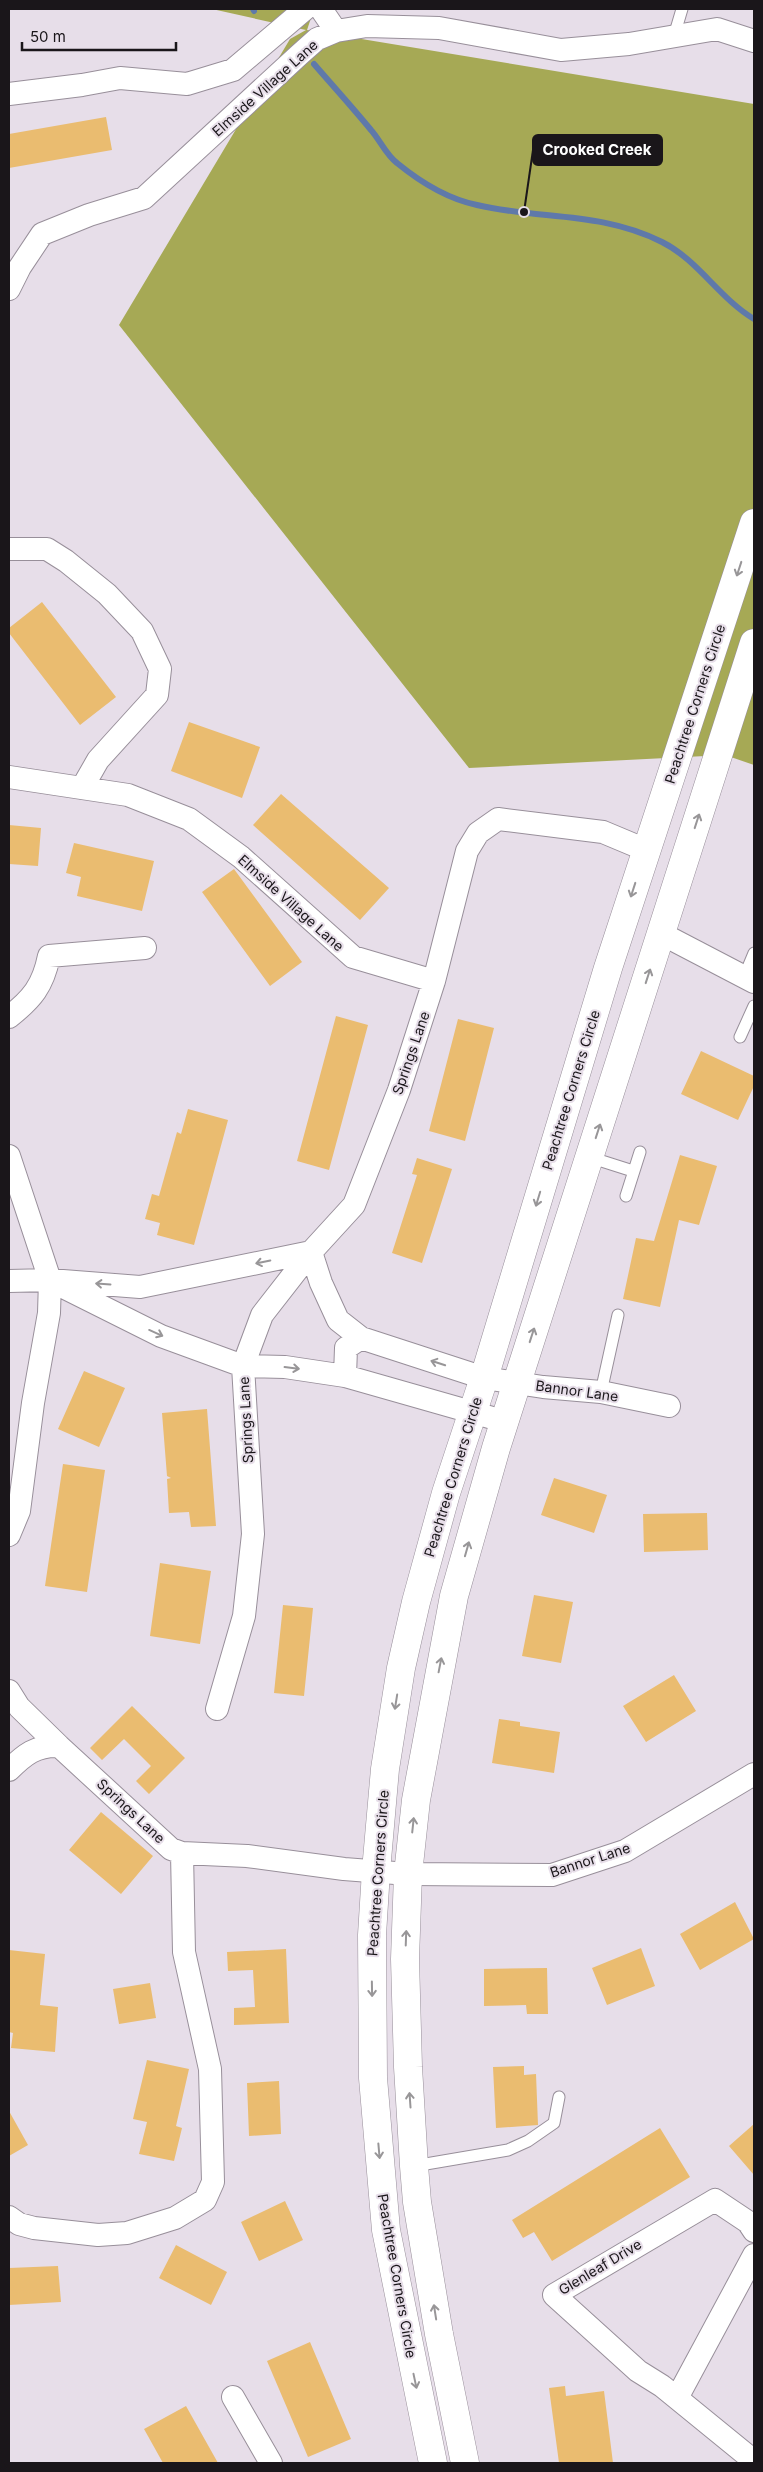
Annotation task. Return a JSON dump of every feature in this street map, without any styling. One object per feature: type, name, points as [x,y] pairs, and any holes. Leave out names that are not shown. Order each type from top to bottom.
[{"type":"street","points":[[9,94],[82,86],[120,78],[187,84],[233,70],[305,9]]},
{"type":"street","points":[[321,9],[341,22]]},
{"type":"street","name":"Elmside Village Lane","points":[[9,289],[20,267],[42,234],[89,215],[144,198],[299,55],[341,22],[439,28],[561,50],[628,44],[717,29],[754,41]]},
{"type":"street","name":"Peachtree Corners Circle","points":[[433,2463],[386,2230],[373,2078],[372,1935],[376,1870],[385,1769],[401,1668],[416,1602],[446,1493],[471,1412],[484,1378],[646,850],[754,523]]},
{"type":"street","points":[[9,548],[47,549],[66,561],[107,594],[142,631],[160,669],[157,695],[98,760],[82,788]]},
{"type":"street","points":[[465,2463],[438,2334],[417,2202],[408,2067],[406,1978],[408,1874],[424,1747],[454,1596],[504,1421],[754,643]]},
{"type":"street","name":"Elmside Village Lane","points":[[9,777],[128,795],[189,820],[241,857],[353,957],[434,981]]},
{"type":"street","points":[[434,981],[467,852],[478,833],[498,819],[603,832],[646,850]]},
{"type":"street","points":[[662,934],[749,979]]},
{"type":"street","points":[[9,1017],[29,1001],[45,976],[49,956],[145,948]]},
{"type":"street","name":"Springs Lane","points":[[217,1709],[244,1616],[253,1534],[243,1366],[262,1315],[311,1252],[354,1205],[398,1090],[434,981]]},
{"type":"street","points":[[9,1156],[50,1280],[49,1312],[33,1403],[19,1511],[9,1535]]},
{"type":"street","points":[[311,1252],[320,1283],[338,1320],[360,1338],[484,1378]]},
{"type":"street","name":"Springs Lane","points":[[9,1281],[50,1280],[140,1287],[311,1252]]},
{"type":"street","name":"Springs Lane","points":[[50,1280],[162,1336],[243,1366],[284,1367],[345,1376],[504,1421]]},
{"type":"street","points":[[345,1376],[346,1348],[360,1338]]},
{"type":"street","name":"Bannor Lane","points":[[484,1378],[543,1387],[601,1392],[669,1406]]},
{"type":"street","name":"Springs Lane","points":[[9,1691],[19,1707],[58,1746],[171,1849],[182,1852],[247,1856],[344,1869],[376,1870]]},
{"type":"street","points":[[9,1770],[32,1750],[48,1746],[58,1746]]},
{"type":"street","name":"Bannor Lane","points":[[376,1870],[408,1874],[552,1875],[625,1851],[754,1774]]},
{"type":"street","points":[[9,2217],[19,2224],[34,2228],[98,2235],[127,2233],[175,2218],[205,2200],[213,2182],[210,2069],[184,1952],[182,1852]]},
{"type":"street","name":"Glenleaf Drive","points":[[754,2231],[748,2222],[715,2200],[554,2294],[638,2371],[677,2398],[754,2461]]},
{"type":"street","points":[[677,2398],[754,2254]]},
{"type":"street","points":[[233,2397],[271,2463]]},
{"type":"lane","points":[[674,36],[682,9]]},
{"type":"lane","points":[[749,979],[754,953]]},
{"type":"lane","points":[[740,1037],[754,1006]]},
{"type":"lane","points":[[626,1196],[640,1152]]},
{"type":"lane","points":[[589,1157],[633,1171]]},
{"type":"lane","points":[[601,1392],[618,1315]]},
{"type":"lane","points":[[414,2166],[508,2150],[528,2141],[554,2123],[559,2097]]},
{"type":"green space","points":[[212,9],[314,9],[307,30],[754,104],[754,765],[725,755],[469,768],[119,325],[290,39],[306,30]]},
{"type":"building","points":[[106,117],[112,150],[9,168],[9,134]]},
{"type":"building","points":[[42,602],[116,697],[80,725],[9,633],[9,628]]},
{"type":"building","points":[[189,722],[260,747],[242,798],[171,771]]},
{"type":"building","points":[[281,794],[389,888],[360,920],[253,825]]},
{"type":"building","points":[[9,825],[41,828],[38,866],[9,864]]},
{"type":"building","points":[[74,843],[154,861],[142,911],[77,896],[81,877],[66,873]]},
{"type":"building","points":[[234,869],[302,962],[270,986],[202,892]]},
{"type":"building","points":[[336,1016],[368,1025],[329,1170],[297,1161]]},
{"type":"building","points":[[458,1019],[494,1028],[465,1141],[429,1131]]},
{"type":"building","points":[[701,1051],[754,1076],[754,1086],[738,1120],[681,1094]]},
{"type":"building","points":[[188,1109],[228,1120],[194,1245],[157,1235],[160,1223],[145,1219],[152,1194],[159,1196],[177,1132],[181,1134]]},
{"type":"building","points":[[680,1155],[717,1166],[699,1225],[679,1220],[660,1307],[623,1299],[636,1238],[654,1241]]},
{"type":"building","points":[[417,1158],[452,1169],[422,1263],[392,1253],[417,1175],[412,1174]]},
{"type":"building","points":[[84,1371],[125,1388],[99,1447],[58,1429]]},
{"type":"building","points":[[207,1409],[216,1526],[191,1527],[189,1512],[169,1513],[167,1479],[171,1478],[167,1476],[162,1413]]},
{"type":"building","points":[[63,1464],[105,1470],[87,1592],[45,1586]]},
{"type":"building","points":[[554,1478],[607,1495],[594,1533],[541,1515]]},
{"type":"building","points":[[707,1513],[708,1550],[644,1552],[643,1514]]},
{"type":"building","points":[[160,1563],[211,1571],[200,1644],[150,1636]]},
{"type":"building","points":[[534,1595],[573,1602],[561,1663],[522,1656]]},
{"type":"building","points":[[283,1605],[313,1608],[304,1696],[274,1693]]},
{"type":"building","points":[[674,1675],[696,1711],[646,1742],[623,1706]]},
{"type":"building","points":[[132,1706],[185,1758],[149,1794],[136,1781],[151,1766],[124,1739],[102,1760],[90,1748]]},
{"type":"building","points":[[499,1719],[520,1722],[520,1726],[560,1732],[554,1773],[492,1763]]},
{"type":"building","points":[[101,1812],[153,1856],[121,1894],[69,1850]]},
{"type":"building","points":[[735,1902],[754,1939],[700,1970],[680,1934]]},
{"type":"building","points":[[641,1948],[655,1986],[607,2005],[592,1968]]},
{"type":"building","points":[[286,1949],[289,2023],[234,2025],[234,2008],[255,2007],[253,1970],[228,1971],[227,1952]]},
{"type":"building","points":[[9,1950],[45,1954],[40,2005],[58,2007],[55,2052],[11,2048],[13,2033],[9,2032]]},
{"type":"building","points":[[547,1968],[548,2014],[527,2014],[526,2005],[484,2006],[484,1969]]},
{"type":"building","points":[[150,1983],[156,2018],[119,2024],[113,1989]]},
{"type":"building","points":[[147,2060],[189,2069],[176,2126],[182,2128],[174,2161],[139,2154],[147,2122],[133,2119]]},
{"type":"building","points":[[524,2066],[524,2075],[536,2074],[538,2125],[496,2128],[493,2067]]},
{"type":"building","points":[[279,2081],[281,2134],[249,2136],[247,2083]]},
{"type":"building","points":[[9,2111],[28,2145],[9,2156]]},
{"type":"building","points":[[754,2124],[754,2175],[729,2146]]},
{"type":"building","points":[[660,2128],[690,2177],[552,2261],[534,2232],[523,2238],[512,2220]]},
{"type":"building","points":[[285,2201],[303,2240],[259,2261],[241,2222]]},
{"type":"building","points":[[176,2245],[227,2272],[211,2305],[159,2278]]},
{"type":"building","points":[[58,2266],[61,2302],[9,2305],[9,2268]]},
{"type":"building","points":[[310,2342],[351,2439],[308,2457],[267,2361]]},
{"type":"building","points":[[565,2386],[566,2396],[604,2391],[613,2463],[559,2463],[549,2388]]},
{"type":"building","points":[[186,2406],[218,2463],[163,2463],[144,2429]]},
{"type":"waterway","points":[[314,64],[371,130],[393,160],[434,188],[466,202],[500,210],[593,221],[639,232],[662,242],[687,259],[730,301],[754,319]]},
{"type":"place","name":"Crooked Creek","points":[[524,212]]}]
